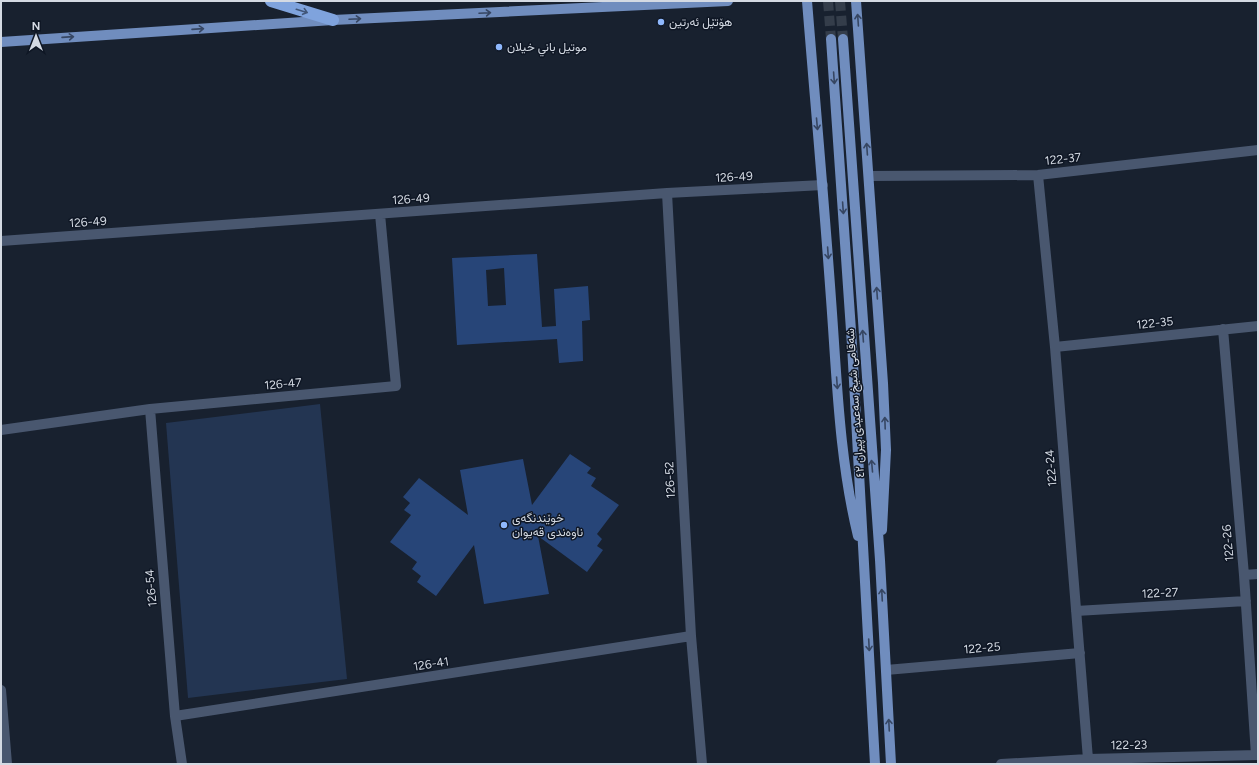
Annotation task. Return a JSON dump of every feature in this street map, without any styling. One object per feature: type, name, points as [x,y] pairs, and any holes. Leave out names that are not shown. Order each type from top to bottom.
[{"type":"highway","points":[[271,1],[333,20]]},
{"type":"main road","points":[[1,42],[333,20],[728,1]]},
{"type":"main road","points":[[807,1],[823,185],[844,465],[852,509],[865,561]]},
{"type":"main road","points":[[856,1],[869,176],[886,450],[886,486],[880,560]]},
{"type":"main road","name":"شەقامی شیخ سەعیدی پیران ٤٢","points":[[831,40],[865,561],[875,764]]},
{"type":"main road","name":"شەقامی شیخ سەعیدی پیران ٤٢","points":[[843,40],[880,560],[892,764]]},
{"type":"street","name":"122-37","points":[[869,176],[1038,175],[1258,150]]},
{"type":"street","name":"122-24","points":[[1038,175],[1055,347],[1088,759]]},
{"type":"street","name":"126-49","points":[[1,241],[667,193],[823,185]]},
{"type":"street","name":"126-52","points":[[667,193],[691,636],[702,764]]},
{"type":"street","name":"126-47","points":[[1,430],[150,409],[396,386],[380,214]]},
{"type":"street","name":"122-35","points":[[1055,347],[1258,326]]},
{"type":"street","name":"122-26","points":[[1223,329],[1244,575],[1257,755]]},
{"type":"street","name":"126-54","points":[[150,409],[175,716],[182,764]]},
{"type":"street","points":[[1244,575],[1258,574]]},
{"type":"street","name":"122-27","points":[[1076,611],[1246,601]]},
{"type":"street","name":"126-41","points":[[175,716],[691,636]]},
{"type":"street","name":"122-25","points":[[886,670],[1080,653]]},
{"type":"street","points":[[1,690],[7,764]]},
{"type":"street","name":"122-23","points":[[1001,764],[1088,759],[1257,755]]},
{"type":"shaded area","points":[[320,404],[347,679],[188,698],[166,423]]},
{"type":"building","points":[[537,254],[542,327],[556,326],[554,289],[588,286],[590,320],[582,321],[583,361],[559,363],[557,339],[457,345],[452,258]],"holes":[[[504,268],[506,305],[488,306],[486,270]]]},
{"type":"building","name":"خوێندنگەی ناوەندی قەیوان","points":[[570,454],[591,468],[587,473],[596,478],[591,486],[619,505],[597,534],[602,539],[597,546],[603,550],[587,572],[538,536],[549,594],[484,604],[474,545],[436,596],[417,582],[421,576],[412,569],[417,562],[390,542],[411,515],[404,510],[410,503],[403,497],[419,478],[468,515],[460,470],[523,459],[532,505]]},
{"type":"tunnel","points":[[828,1],[831,39]]},
{"type":"tunnel","points":[[840,1],[843,39]]},
{"type":"place","name":"هۆتێل ئەرتین","points":[[661,22]]},
{"type":"place","name":"موتيل باني خيلان","points":[[499,47]]},
{"type":"place","name":"خوێندنگەی ناوەندی قەیوان","points":[[504,525]]}]
